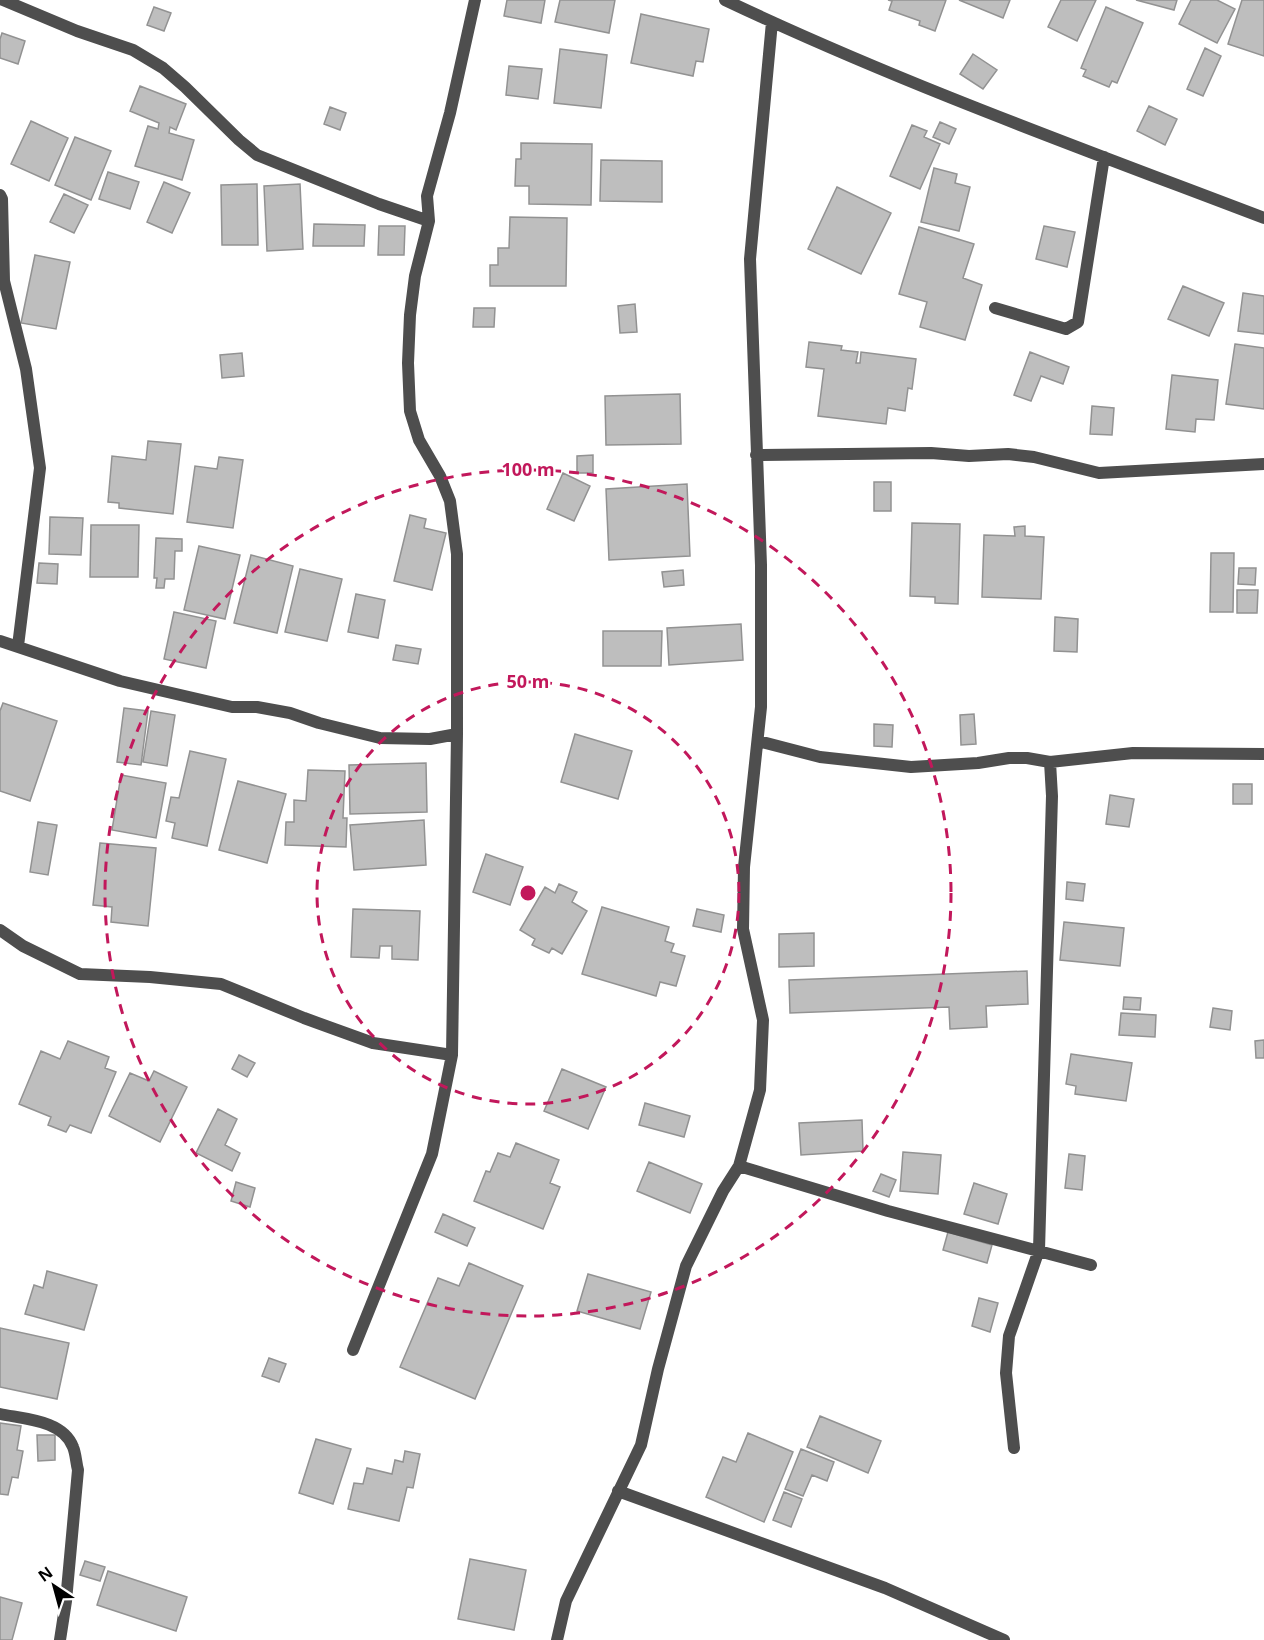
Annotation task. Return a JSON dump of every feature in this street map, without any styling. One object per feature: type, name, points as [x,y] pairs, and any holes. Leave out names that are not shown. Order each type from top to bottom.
[{"type":"street","points":[[3,0],[77,31],[133,50],[163,68],[257,155],[379,204],[429,221]]},
{"type":"street","points":[[353,1350],[432,1154],[452,1055],[457,554],[450,501],[440,476],[419,440],[410,411],[408,363],[410,315],[415,276],[429,221],[427,196],[450,113],[475,0]]},
{"type":"street","points":[[725,0],[968,106],[1264,218]]},
{"type":"street","points":[[557,1640],[566,1600],[641,1445],[658,1369],[686,1266],[723,1191],[739,1166],[760,1090],[763,1020],[743,929],[744,867],[761,695],[760,565],[750,259],[772,22]]},
{"type":"street","points":[[995,308],[1066,329],[1078,322],[1104,157]]},
{"type":"street","points":[[0,195],[2,199],[4,281],[26,369],[40,468],[18,646]]},
{"type":"street","points":[[756,455],[931,453],[969,456],[1008,454],[1034,457],[1099,473],[1264,464]]},
{"type":"street","points":[[0,641],[131,683],[232,707],[257,706],[290,713],[319,723],[380,738],[430,739],[457,734]]},
{"type":"street","points":[[758,741],[820,757],[911,767],[978,763],[1009,758],[1050,762],[1133,753],[1264,754]]},
{"type":"street","points":[[1014,1449],[1006,1373],[1009,1336],[1039,1250],[1052,796],[1050,762]]},
{"type":"street","points":[[0,930],[23,946],[80,974],[150,977],[221,984],[373,1043],[452,1055]]},
{"type":"street","points":[[739,1166],[888,1211],[1091,1265]]},
{"type":"street","points":[[0,1414],[51,1425],[70,1440],[74,1449],[78,1470],[66,1601],[60,1640]]},
{"type":"street","points":[[618,1491],[885,1588],[1004,1640]]},
{"type":"building","points":[[507,0],[545,0],[541,23],[504,16]]},
{"type":"building","points":[[560,0],[615,0],[609,33],[555,22]]},
{"type":"building","points":[[888,0],[946,0],[935,31],[919,25],[920,21],[889,10],[892,1]]},
{"type":"building","points":[[959,0],[1010,0],[1003,18]]},
{"type":"building","points":[[1061,0],[1096,0],[1077,41],[1048,27]]},
{"type":"building","points":[[1136,0],[1177,0],[1174,10]]},
{"type":"building","points":[[1191,0],[1217,0],[1235,9],[1217,43],[1179,24]]},
{"type":"building","points":[[1242,0],[1264,0],[1264,56],[1228,44]]},
{"type":"building","points":[[154,7],[171,13],[164,31],[147,25]]},
{"type":"building","points":[[1106,7],[1143,23],[1117,83],[1112,81],[1109,87],[1083,76],[1086,70],[1081,68]]},
{"type":"building","points":[[641,14],[709,29],[703,62],[696,61],[693,76],[631,63]]},
{"type":"building","points":[[2,33],[25,41],[18,64],[0,58]]},
{"type":"building","points":[[1205,48],[1221,56],[1203,96],[1187,89]]},
{"type":"building","points":[[560,49],[607,55],[601,108],[554,103]]},
{"type":"building","points":[[973,54],[997,70],[983,89],[960,74]]},
{"type":"building","points":[[509,66],[542,69],[538,99],[506,95]]},
{"type":"building","points":[[140,86],[186,104],[176,130],[170,127],[169,133],[194,140],[182,180],[135,166],[148,126],[158,129],[159,123],[130,111]]},
{"type":"building","points":[[1149,106],[1177,119],[1165,145],[1137,131]]},
{"type":"building","points":[[330,107],[346,113],[340,130],[324,124]]},
{"type":"building","points":[[31,121],[68,138],[49,181],[11,164]]},
{"type":"building","points":[[940,122],[956,129],[949,144],[933,137]]},
{"type":"building","points":[[912,125],[927,131],[924,137],[940,144],[920,189],[890,176]]},
{"type":"building","points":[[75,137],[111,151],[91,200],[55,185]]},
{"type":"building","points":[[521,143],[592,144],[591,205],[529,204],[529,186],[515,186],[516,159],[521,159]]},
{"type":"building","points":[[601,160],[662,161],[662,202],[600,201]]},
{"type":"building","points":[[934,168],[957,174],[955,183],[970,187],[959,231],[921,222]]},
{"type":"building","points":[[108,172],[139,182],[130,209],[99,199]]},
{"type":"building","points":[[164,182],[190,193],[172,233],[147,222]]},
{"type":"building","points":[[257,184],[258,245],[222,245],[221,185]]},
{"type":"building","points":[[300,184],[303,249],[267,251],[264,186]]},
{"type":"building","points":[[837,187],[891,213],[861,274],[808,249]]},
{"type":"building","points":[[64,194],[88,205],[74,233],[50,222]]},
{"type":"building","points":[[510,217],[567,218],[566,286],[490,286],[490,265],[498,265],[498,248],[509,248]]},
{"type":"building","points":[[314,224],[365,225],[364,246],[313,246]]},
{"type":"building","points":[[379,226],[405,226],[404,255],[378,255]]},
{"type":"building","points":[[1044,226],[1075,232],[1067,267],[1036,259]]},
{"type":"building","points":[[919,227],[974,244],[963,278],[982,285],[965,340],[920,327],[927,302],[899,294]]},
{"type":"building","points":[[35,255],[70,262],[56,329],[21,323]]},
{"type":"building","points":[[1183,286],[1224,303],[1209,336],[1168,319]]},
{"type":"building","points":[[1243,293],[1264,296],[1264,334],[1238,331]]},
{"type":"building","points":[[635,304],[637,332],[620,333],[618,306]]},
{"type":"building","points":[[474,308],[495,308],[494,327],[473,327]]},
{"type":"building","points":[[809,342],[842,346],[841,350],[858,352],[856,363],[860,363],[861,352],[916,359],[912,389],[908,388],[905,411],[888,408],[886,424],[818,416],[824,369],[806,367]]},
{"type":"building","points":[[1235,344],[1264,348],[1264,409],[1226,404]]},
{"type":"building","points":[[1030,352],[1069,367],[1063,384],[1041,376],[1031,401],[1014,395]]},
{"type":"building","points":[[242,353],[244,376],[222,378],[220,355]]},
{"type":"building","points":[[1172,375],[1218,380],[1214,420],[1196,419],[1195,432],[1166,429]]},
{"type":"building","points":[[680,394],[681,444],[606,445],[605,396]]},
{"type":"building","points":[[1092,406],[1114,408],[1112,435],[1090,434]]},
{"type":"building","points":[[148,441],[181,444],[173,514],[119,508],[119,503],[108,502],[112,456],[146,460]]},
{"type":"building","points":[[593,455],[593,473],[577,473],[577,456]]},
{"type":"building","points":[[219,457],[243,460],[233,528],[187,522],[195,466],[217,469]]},
{"type":"building","points":[[563,473],[590,486],[574,521],[547,509]]},
{"type":"building","points":[[874,482],[891,482],[891,511],[874,511]]},
{"type":"building","points":[[687,484],[690,556],[609,560],[606,489]]},
{"type":"building","points":[[410,515],[426,519],[424,528],[446,533],[432,590],[394,581]]},
{"type":"building","points":[[50,517],[83,518],[81,555],[49,554]]},
{"type":"building","points":[[912,523],[960,524],[958,604],[935,603],[935,597],[910,596]]},
{"type":"building","points":[[91,525],[139,525],[138,577],[90,577]]},
{"type":"building","points":[[1025,526],[1025,536],[1044,537],[1041,599],[982,597],[984,535],[1015,536],[1014,527]]},
{"type":"building","points":[[156,538],[182,539],[182,551],[175,551],[174,579],[165,579],[164,588],[156,588],[157,578],[154,578]]},
{"type":"building","points":[[199,546],[240,555],[225,619],[184,610]]},
{"type":"building","points":[[1211,553],[1234,553],[1233,612],[1210,612]]},
{"type":"building","points":[[251,555],[293,566],[277,633],[234,623]]},
{"type":"building","points":[[39,563],[58,564],[57,584],[37,583]]},
{"type":"building","points":[[1239,568],[1256,568],[1255,585],[1238,584]]},
{"type":"building","points":[[300,569],[342,579],[327,641],[285,632]]},
{"type":"building","points":[[683,570],[684,585],[664,587],[662,572]]},
{"type":"building","points":[[1237,590],[1258,590],[1257,613],[1237,613]]},
{"type":"building","points":[[356,594],[385,600],[378,638],[348,632]]},
{"type":"building","points":[[174,612],[216,621],[206,668],[164,659]]},
{"type":"building","points":[[1055,617],[1078,619],[1077,652],[1054,651]]},
{"type":"building","points":[[741,624],[743,660],[669,665],[667,628]]},
{"type":"building","points":[[603,631],[662,631],[661,666],[603,666]]},
{"type":"building","points":[[396,645],[421,649],[418,664],[393,660]]},
{"type":"building","points":[[3,703],[57,721],[30,801],[0,791],[0,711]]},
{"type":"building","points":[[124,708],[148,711],[141,765],[117,762]]},
{"type":"building","points":[[151,711],[175,715],[167,766],[143,762]]},
{"type":"building","points":[[974,714],[976,744],[961,745],[960,715]]},
{"type":"building","points":[[874,724],[893,725],[892,747],[874,746]]},
{"type":"building","points":[[575,734],[632,751],[618,799],[561,782]]},
{"type":"building","points":[[190,751],[226,759],[207,846],[172,838],[175,823],[166,821],[171,797],[179,798]]},
{"type":"building","points":[[426,763],[427,812],[350,814],[349,765]]},
{"type":"building","points":[[308,770],[345,771],[343,818],[347,818],[346,847],[285,845],[286,822],[294,822],[294,800],[306,801]]},
{"type":"building","points":[[121,775],[166,783],[156,838],[112,830]]},
{"type":"building","points":[[238,781],[286,794],[267,863],[219,850]]},
{"type":"building","points":[[1233,784],[1252,784],[1252,804],[1233,804]]},
{"type":"building","points":[[1110,795],[1134,799],[1129,827],[1106,824]]},
{"type":"building","points":[[424,820],[426,865],[354,870],[350,825]]},
{"type":"building","points":[[38,822],[57,825],[48,875],[30,872]]},
{"type":"building","points":[[100,843],[156,848],[148,926],[111,922],[112,907],[93,905]]},
{"type":"building","points":[[486,854],[523,867],[510,905],[473,892]]},
{"type":"building","points":[[1067,882],[1085,884],[1083,901],[1066,899]]},
{"type":"building","points":[[559,884],[577,892],[572,902],[587,911],[562,954],[552,948],[549,953],[532,945],[535,939],[520,930],[545,887],[555,893]]},
{"type":"building","points":[[602,907],[669,927],[665,941],[674,944],[671,952],[685,956],[676,986],[660,982],[656,996],[582,974]]},
{"type":"building","points":[[353,909],[420,911],[418,960],[392,959],[392,946],[380,946],[379,958],[351,957]]},
{"type":"building","points":[[697,909],[724,915],[721,932],[693,926]]},
{"type":"building","points":[[1064,922],[1124,928],[1120,966],[1060,960]]},
{"type":"building","points":[[814,933],[814,966],[779,967],[779,934]]},
{"type":"building","points":[[1027,971],[1028,1004],[986,1006],[987,1027],[950,1029],[949,1007],[790,1013],[789,980]]},
{"type":"building","points":[[1124,997],[1141,998],[1140,1010],[1123,1009]]},
{"type":"building","points":[[1213,1008],[1232,1011],[1230,1030],[1210,1027]]},
{"type":"building","points":[[1121,1013],[1156,1015],[1155,1037],[1119,1035]]},
{"type":"building","points":[[1264,1040],[1264,1058],[1256,1058],[1255,1041]]},
{"type":"building","points":[[68,1041],[109,1057],[105,1068],[116,1072],[91,1133],[70,1125],[66,1132],[48,1125],[51,1117],[19,1104],[41,1051],[60,1059]]},
{"type":"building","points":[[1071,1054],[1132,1063],[1126,1101],[1075,1094],[1076,1086],[1066,1084]]},
{"type":"building","points":[[239,1055],[255,1063],[247,1077],[232,1069]]},
{"type":"building","points":[[562,1069],[606,1087],[588,1129],[544,1111]]},
{"type":"building","points":[[154,1071],[187,1087],[160,1142],[109,1116],[130,1073],[149,1081]]},
{"type":"building","points":[[645,1103],[690,1116],[684,1137],[639,1125]]},
{"type":"building","points":[[218,1109],[237,1119],[225,1145],[240,1153],[232,1171],[196,1153]]},
{"type":"building","points":[[862,1120],[863,1151],[801,1155],[799,1123]]},
{"type":"building","points":[[516,1143],[559,1160],[550,1183],[560,1187],[543,1229],[474,1201],[486,1171],[490,1172],[498,1153],[510,1157]]},
{"type":"building","points":[[903,1152],[941,1155],[938,1194],[900,1191]]},
{"type":"building","points":[[1069,1154],[1085,1156],[1082,1190],[1065,1188]]},
{"type":"building","points":[[649,1162],[702,1184],[690,1213],[637,1191]]},
{"type":"building","points":[[881,1174],[896,1180],[889,1197],[873,1191]]},
{"type":"building","points":[[236,1182],[255,1188],[250,1207],[231,1201]]},
{"type":"building","points":[[974,1183],[1007,1194],[998,1224],[964,1214]]},
{"type":"building","points":[[443,1214],[475,1228],[467,1246],[435,1232]]},
{"type":"building","points":[[948,1232],[992,1245],[987,1263],[943,1250]]},
{"type":"building","points":[[469,1263],[523,1286],[475,1399],[400,1367],[438,1278],[459,1286]]},
{"type":"building","points":[[47,1271],[97,1285],[84,1330],[25,1314],[34,1285],[43,1288]]},
{"type":"building","points":[[588,1274],[651,1292],[640,1329],[577,1311]]},
{"type":"building","points":[[979,1298],[998,1303],[990,1332],[972,1326]]},
{"type":"building","points":[[0,1328],[69,1343],[57,1399],[0,1387]]},
{"type":"building","points":[[269,1358],[286,1364],[279,1382],[262,1376]]},
{"type":"building","points":[[820,1416],[881,1441],[868,1473],[807,1447]]},
{"type":"building","points":[[0,1423],[21,1426],[17,1450],[23,1451],[18,1478],[12,1477],[8,1495],[0,1494]]},
{"type":"building","points":[[748,1433],[793,1452],[764,1522],[706,1497],[723,1457],[736,1462]]},
{"type":"building","points":[[37,1435],[55,1435],[55,1460],[38,1461]]},
{"type":"building","points":[[316,1439],[351,1449],[333,1504],[299,1493]]},
{"type":"building","points":[[801,1449],[834,1462],[827,1481],[812,1475],[803,1496],[785,1489]]},
{"type":"building","points":[[405,1451],[420,1454],[413,1488],[407,1487],[399,1521],[348,1509],[354,1483],[363,1484],[367,1468],[392,1474],[395,1460],[403,1462]]},
{"type":"building","points":[[784,1492],[802,1499],[791,1527],[773,1520]]},
{"type":"building","points":[[470,1559],[526,1570],[514,1630],[458,1619]]},
{"type":"building","points":[[85,1561],[105,1567],[100,1581],[80,1575]]},
{"type":"building","points":[[108,1571],[187,1597],[176,1631],[97,1605]]},
{"type":"building","points":[[0,1597],[22,1603],[12,1640],[0,1640]]}]
